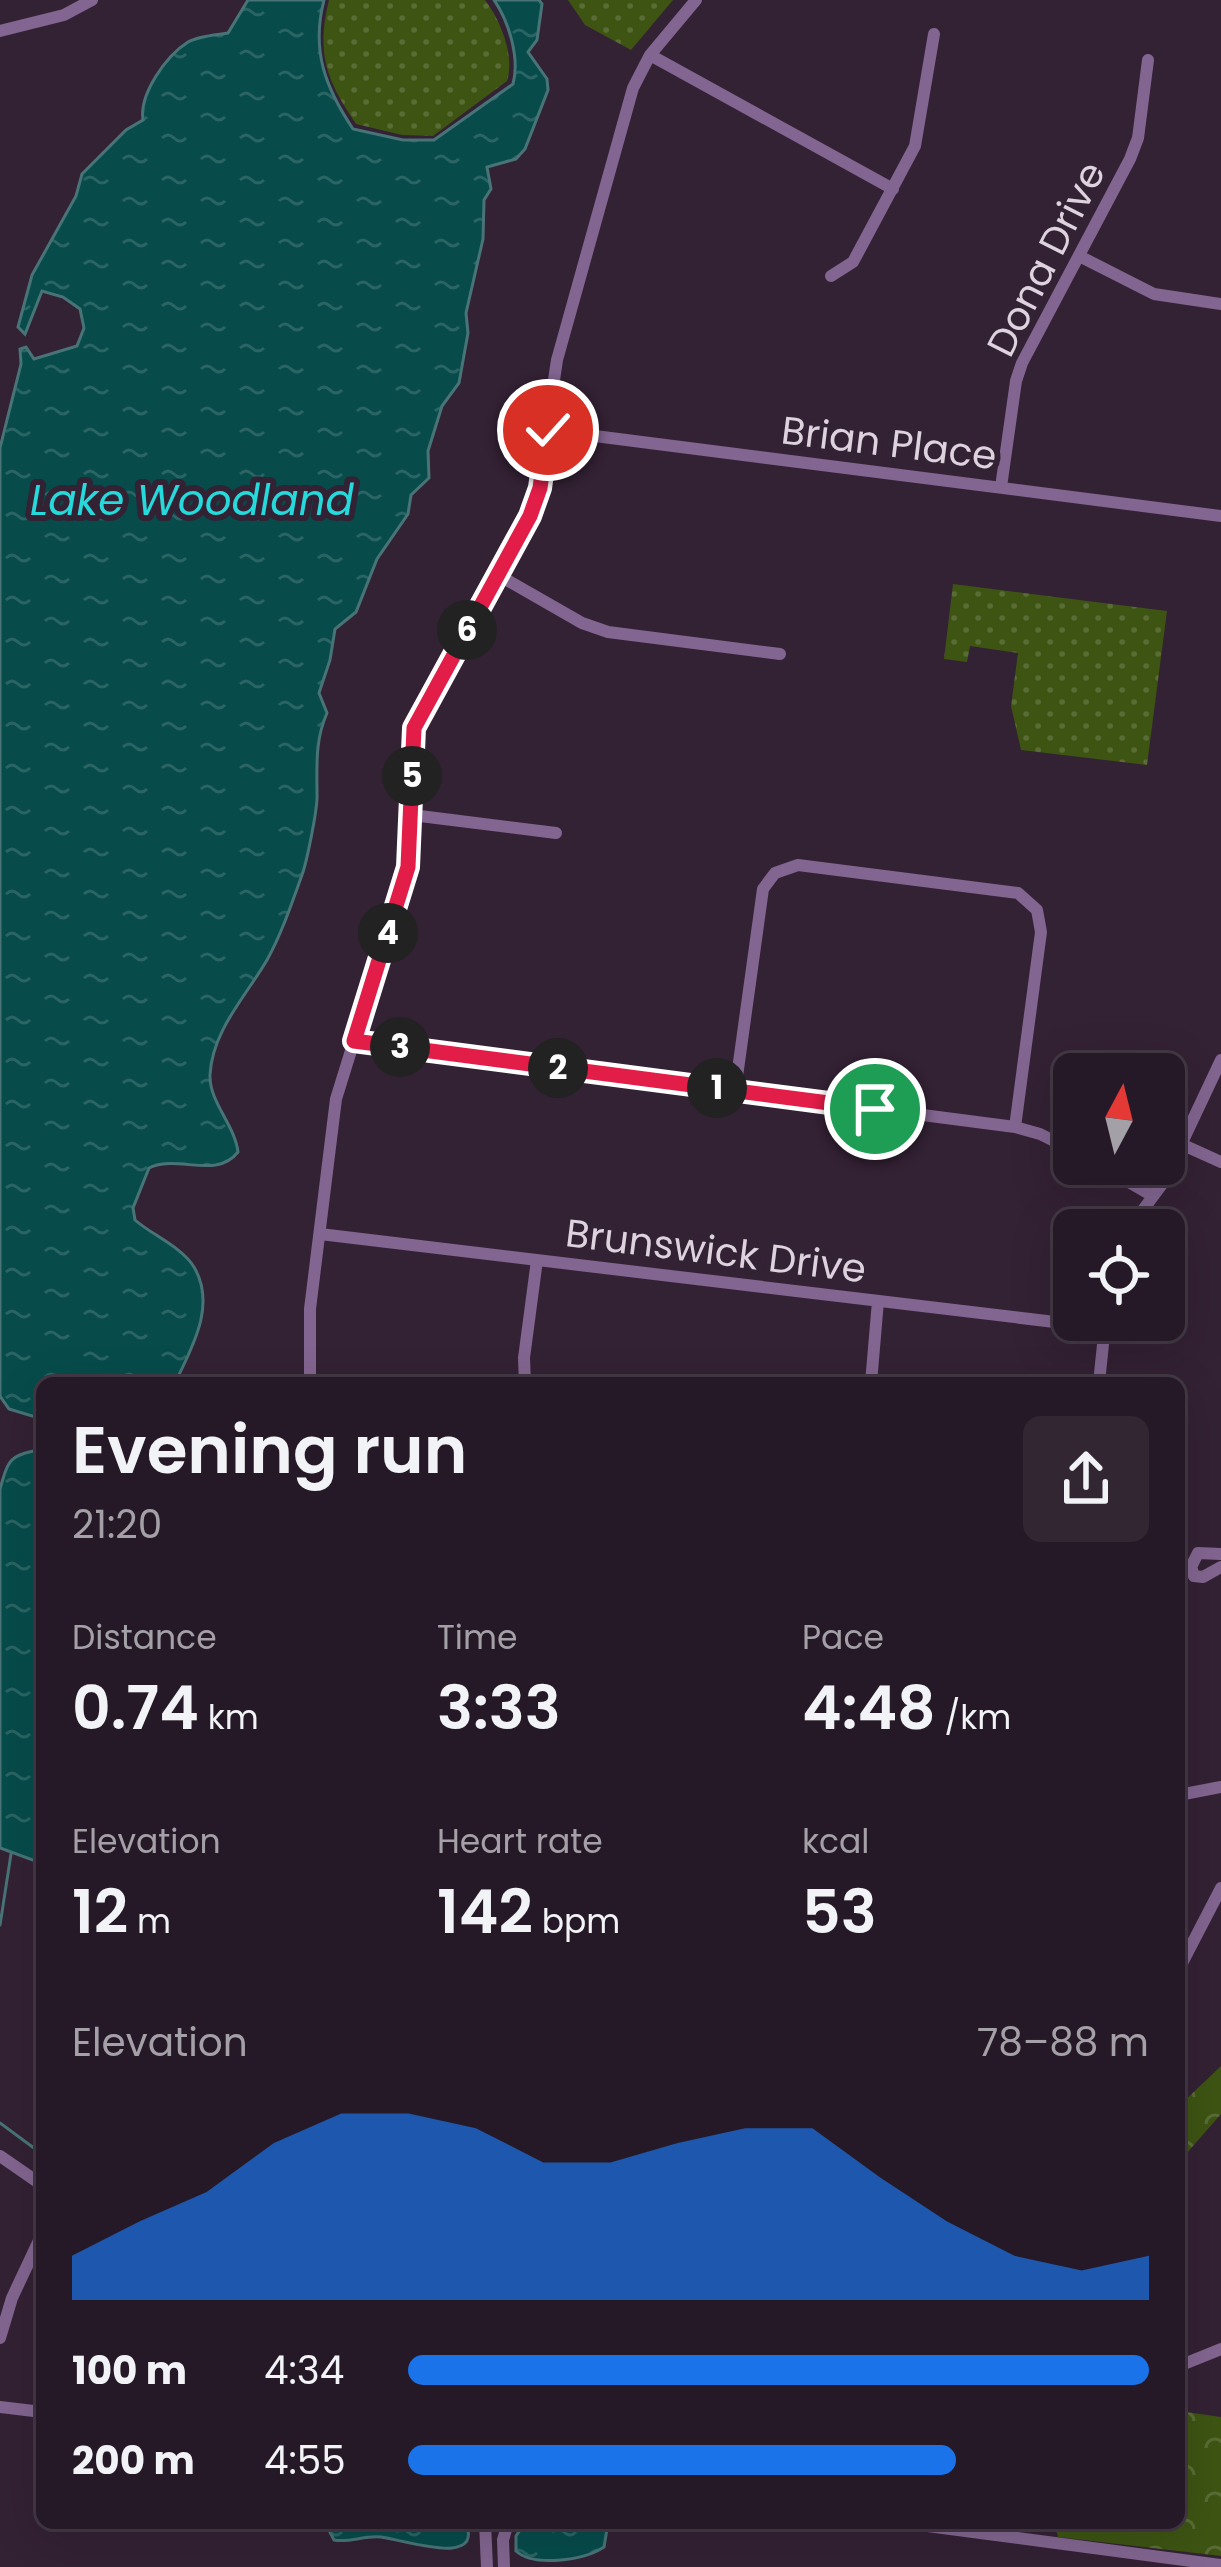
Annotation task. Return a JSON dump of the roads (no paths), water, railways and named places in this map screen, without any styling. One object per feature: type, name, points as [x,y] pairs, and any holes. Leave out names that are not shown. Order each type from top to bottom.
[{"type":"street","points":[[0,31],[64,15],[92,0]]},
{"type":"street","points":[[310,1377],[310,1309],[336,1099],[408,867],[414,728],[536,501],[557,360],[633,88],[650,56],[696,0]]},
{"type":"street","points":[[831,276],[853,262],[921,127],[934,34]]},
{"type":"street","points":[[650,56],[892,189]]},
{"type":"street","name":"Dona Drive","points":[[1001,487],[1022,363],[1138,138],[1148,60]]},
{"type":"street","points":[[1078,256],[1154,294],[1221,304]]},
{"type":"street","name":"Brian Place","points":[[548,430],[1221,516]]},
{"type":"street","points":[[498,575],[582,623],[608,632],[780,655]]},
{"type":"street","points":[[412,815],[556,833]]},
{"type":"street","points":[[735,1091],[765,883],[789,866],[1018,893],[1037,910],[1041,932],[1016,1127]]},
{"type":"street","points":[[354,1041],[1016,1127],[1053,1140]]},
{"type":"street","points":[[1185,1136],[1221,1060]]},
{"type":"street","points":[[1185,1146],[1221,1162]]},
{"type":"street","points":[[1135,1185],[1154,1196]]},
{"type":"street","points":[[1144,1209],[1160,1185]]},
{"type":"street","name":"Brunswick Drive","points":[[320,1234],[1053,1318]]},
{"type":"street","points":[[525,1377],[537,1260]]},
{"type":"street","points":[[872,1377],[878,1300]]},
{"type":"street","points":[[1100,1377],[1104,1341]]},
{"type":"street","points":[[1221,1555],[1198,1553],[1191,1567],[1195,1576],[1203,1577],[1221,1568]]},
{"type":"street","points":[[1185,1794],[1221,1787]]},
{"type":"street","points":[[1185,1957],[1221,1888]]},
{"type":"street","points":[[0,2156],[36,2181]]},
{"type":"street","points":[[0,2338],[36,2247]]},
{"type":"street","points":[[1185,2364],[1221,2349]]},
{"type":"street","points":[[0,2407],[36,2411]]},
{"type":"street","points":[[485,2529],[487,2567]]},
{"type":"street","points":[[504,2567],[506,2529]]},
{"type":"street","points":[[978,2529],[1221,2565]]},
{"type":"water","name":"Lake Woodland","points":[[248,0],[324,0],[319,35],[323,68],[353,129],[403,140],[434,140],[513,84],[512,40],[494,0],[539,0],[537,40],[528,52],[547,79],[548,90],[525,149],[516,159],[487,167],[491,189],[484,200],[483,239],[466,313],[468,333],[459,383],[442,406],[428,451],[429,478],[411,495],[408,514],[377,559],[356,612],[335,629],[319,693],[327,713],[304,868],[272,950],[223,1029],[212,1059],[211,1085],[238,1152],[208,1166],[160,1164],[149,1168],[133,1208],[135,1220],[175,1247],[194,1267],[203,1297],[194,1342],[178,1377],[36,1377],[36,1417],[9,1409],[0,1396],[0,448],[21,364],[20,349],[26,347],[34,359],[77,346],[84,328],[80,309],[42,291],[25,334],[18,327],[32,275],[76,196],[82,174],[126,130],[143,120],[145,99],[171,56],[192,40],[228,33]]},
{"type":"water","points":[[36,1451],[36,1861],[0,1848],[0,1489],[12,1460]]},
{"type":"water","points":[[328,2529],[467,2529],[468,2536],[454,2548],[381,2537],[334,2540]]},
{"type":"water","points":[[521,2529],[607,2529],[604,2547],[558,2560],[524,2556],[516,2551]]},
{"type":"waterway","points":[[0,1925],[11,1854]]},
{"type":"waterway","points":[[0,2123],[36,2150]]}]
